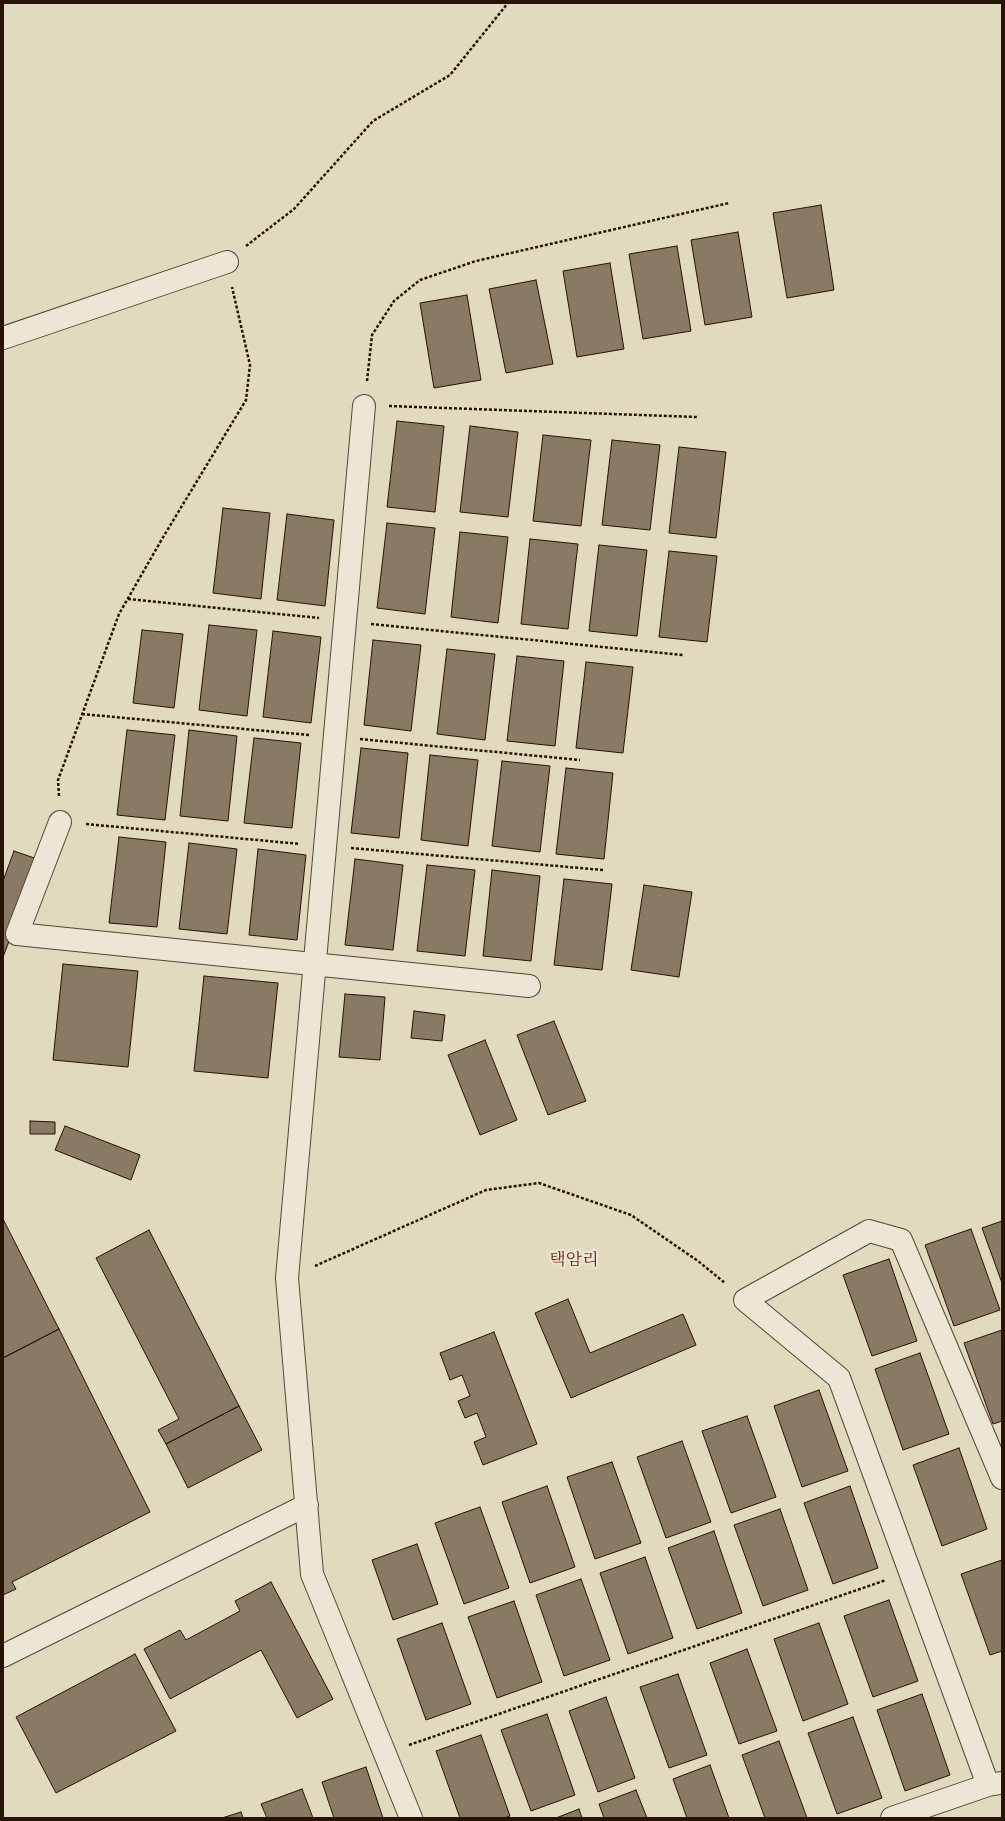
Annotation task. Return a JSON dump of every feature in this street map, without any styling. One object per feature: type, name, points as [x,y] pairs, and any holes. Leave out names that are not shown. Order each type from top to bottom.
[{"type":"street","points":[[3,338],[227,262]]},
{"type":"street","points":[[364,406],[316,965],[287,1278],[312,1574],[386,1753],[411,1818]]},
{"type":"street","points":[[60,822],[17,934],[528,986]]},
{"type":"street","points":[[892,1818],[995,1784],[909,1572],[839,1378],[746,1300],[869,1231],[901,1240],[1002,1478]]},
{"type":"street","points":[[3,1656],[307,1505]]},
{"type":"path","points":[[60,822],[58,780],[119,614],[246,400],[250,365],[227,262],[294,209],[373,121],[450,75],[508,3]]},
{"type":"path","points":[[697,417],[364,406],[372,335],[394,301],[420,280],[476,261],[729,203]]},
{"type":"path","points":[[128,599],[683,655]]},
{"type":"path","points":[[287,1278],[486,1190],[539,1183],[631,1215],[698,1261],[746,1300]]},
{"type":"path","points":[[386,1753],[909,1572]]},
{"type":"building","points":[[821,205],[834,290],[787,298],[773,213]]},
{"type":"building","points":[[738,232],[752,317],[705,325],[691,240]]},
{"type":"building","points":[[677,246],[691,331],[643,339],[629,254]]},
{"type":"building","points":[[610,263],[624,349],[577,357],[563,271]]},
{"type":"building","points":[[536,280],[553,364],[506,373],[489,289]]},
{"type":"building","points":[[467,295],[481,380],[434,388],[420,303]]},
{"type":"building","points":[[397,421],[444,426],[435,512],[387,507]]},
{"type":"building","points":[[470,426],[518,432],[508,517],[460,512]]},
{"type":"building","points":[[543,435],[591,440],[581,526],[533,521]]},
{"type":"building","points":[[612,440],[660,445],[650,530],[602,525]]},
{"type":"building","points":[[679,447],[726,452],[716,538],[669,533]]},
{"type":"building","points":[[223,508],[270,513],[261,599],[213,593]]},
{"type":"building","points":[[287,514],[334,520],[325,606],[277,600]]},
{"type":"building","points":[[387,523],[435,528],[425,614],[377,608]]},
{"type":"building","points":[[460,532],[508,537],[498,623],[451,617]]},
{"type":"building","points":[[530,539],[578,544],[568,629],[521,624]]},
{"type":"building","points":[[599,545],[647,550],[637,636],[589,631]]},
{"type":"building","points":[[669,551],[717,556],[707,642],[659,637]]},
{"type":"building","points":[[209,625],[257,630],[247,716],[199,710]]},
{"type":"building","points":[[142,630],[183,634],[174,708],[133,703]]},
{"type":"building","points":[[273,631],[321,637],[311,723],[263,717]]},
{"type":"building","points":[[373,640],[421,645],[411,731],[364,725]]},
{"type":"building","points":[[447,649],[495,654],[485,740],[437,734]]},
{"type":"building","points":[[517,656],[564,661],[555,746],[507,741]]},
{"type":"building","points":[[586,662],[633,667],[623,753],[576,748]]},
{"type":"building","points":[[127,730],[175,735],[165,820],[117,815]]},
{"type":"building","points":[[189,730],[237,736],[228,821],[180,816]]},
{"type":"building","points":[[254,738],[301,743],[292,828],[244,823]]},
{"type":"building","points":[[361,748],[408,753],[399,838],[351,833]]},
{"type":"building","points":[[430,755],[478,760],[468,846],[421,840]]},
{"type":"building","points":[[502,761],[550,766],[540,852],[492,846]]},
{"type":"building","points":[[566,768],[613,773],[604,859],[556,854]]},
{"type":"building","points":[[119,837],[166,842],[157,927],[109,923]]},
{"type":"building","points":[[189,843],[237,849],[227,934],[179,929]]},
{"type":"building","points":[[258,849],[306,855],[297,940],[249,935]]},
{"type":"building","points":[[14,851],[40,860],[3,957],[3,881]]},
{"type":"building","points":[[355,859],[403,865],[393,950],[345,945]]},
{"type":"building","points":[[427,865],[475,870],[465,956],[417,951]]},
{"type":"building","points":[[492,870],[540,876],[531,961],[483,956]]},
{"type":"building","points":[[564,879],[612,884],[602,970],[554,965]]},
{"type":"building","points":[[644,885],[692,892],[679,977],[631,970]]},
{"type":"building","points":[[63,964],[138,971],[128,1067],[53,1060]]},
{"type":"building","points":[[204,976],[278,983],[268,1078],[194,1071]]},
{"type":"building","points":[[345,994],[385,997],[380,1060],[339,1057]]},
{"type":"building","points":[[414,1011],[445,1015],[442,1041],[411,1038]]},
{"type":"building","points":[[554,1021],[586,1101],[548,1115],[517,1035]]},
{"type":"building","points":[[485,1040],[517,1120],[480,1135],[448,1055]]},
{"type":"building","points":[[30,1121],[55,1122],[55,1134],[30,1134]]},
{"type":"building","points":[[65,1126],[140,1155],[131,1180],[55,1150]]},
{"type":"building","points":[[3,1219],[59,1329],[3,1358]]},
{"type":"building","points":[[1002,1221],[1002,1283],[982,1228]]},
{"type":"building","points":[[971,1229],[1000,1310],[954,1326],[925,1245]]},
{"type":"building","points":[[149,1230],[239,1406],[166,1444],[158,1430],[179,1419],[96,1258]]},
{"type":"building","points":[[889,1259],[917,1341],[872,1356],[843,1275]]},
{"type":"building","points":[[568,1299],[590,1353],[683,1314],[696,1345],[571,1398],[535,1313]]},
{"type":"building","points":[[59,1329],[150,1512],[12,1582],[16,1589],[3,1595],[3,1358]]},
{"type":"building","points":[[1002,1330],[1002,1421],[993,1424],[964,1343]]},
{"type":"building","points":[[494,1332],[537,1444],[483,1465],[474,1442],[486,1437],[477,1413],[465,1418],[458,1401],[470,1396],[462,1375],[450,1380],[440,1353]]},
{"type":"building","points":[[920,1353],[949,1434],[903,1450],[875,1369]]},
{"type":"building","points":[[819,1390],[848,1471],[802,1487],[774,1406]]},
{"type":"building","points":[[239,1406],[262,1450],[188,1488],[166,1444]]},
{"type":"building","points":[[747,1416],[776,1497],[731,1513],[702,1431]]},
{"type":"building","points":[[682,1441],[711,1522],[666,1538],[637,1457]]},
{"type":"building","points":[[959,1448],[987,1529],[942,1546],[913,1465]]},
{"type":"building","points":[[612,1462],[641,1543],[595,1559],[567,1477]]},
{"type":"building","points":[[547,1486],[575,1567],[530,1583],[502,1502]]},
{"type":"building","points":[[850,1486],[878,1568],[833,1584],[804,1503]]},
{"type":"building","points":[[480,1507],[509,1588],[464,1604],[435,1523]]},
{"type":"building","points":[[780,1509],[808,1590],[763,1606],[734,1525]]},
{"type":"building","points":[[714,1531],[742,1613],[697,1629],[668,1548]]},
{"type":"building","points":[[417,1544],[438,1604],[393,1620],[372,1560]]},
{"type":"building","points":[[645,1557],[673,1638],[628,1654],[600,1573]]},
{"type":"building","points":[[1002,1560],[1002,1651],[990,1655],[961,1574]]},
{"type":"building","points":[[581,1579],[610,1660],[564,1676],[536,1595]]},
{"type":"building","points":[[271,1582],[333,1699],[297,1718],[261,1650],[170,1699],[144,1649],[180,1630],[186,1640],[240,1611],[235,1601]]},
{"type":"building","points":[[889,1600],[918,1681],[873,1697],[844,1616]]},
{"type":"building","points":[[514,1601],[542,1682],[497,1698],[468,1617]]},
{"type":"building","points":[[442,1623],[471,1704],[426,1720],[397,1639]]},
{"type":"building","points":[[819,1623],[848,1704],[803,1721],[774,1639]]},
{"type":"building","points":[[747,1649],[777,1731],[739,1744],[710,1663]]},
{"type":"building","points":[[135,1654],[176,1731],[56,1793],[16,1717]]},
{"type":"building","points":[[678,1674],[707,1755],[669,1768],[640,1687]]},
{"type":"building","points":[[922,1694],[950,1775],[905,1791],[877,1710]]},
{"type":"building","points":[[606,1697],[635,1778],[598,1792],[569,1711]]},
{"type":"building","points":[[547,1714],[575,1795],[531,1811],[501,1730]]},
{"type":"building","points":[[853,1717],[882,1798],[837,1814],[808,1733]]},
{"type":"building","points":[[481,1735],[510,1816],[504,1818],[460,1818],[436,1751]]},
{"type":"building","points":[[779,1741],[807,1818],[765,1818],[742,1755]]},
{"type":"building","points":[[710,1765],[729,1818],[687,1818],[673,1779]]},
{"type":"building","points":[[366,1767],[383,1818],[334,1818],[322,1782]]},
{"type":"building","points":[[302,1789],[313,1818],[267,1818],[261,1804]]},
{"type":"building","points":[[636,1790],[647,1818],[604,1818],[599,1804]]},
{"type":"building","points":[[579,1809],[582,1818],[556,1818]]},
{"type":"building","points":[[241,1812],[243,1818],[222,1818]]},
{"type":"district","name":"택암리","points":[[574,1262]]}]
